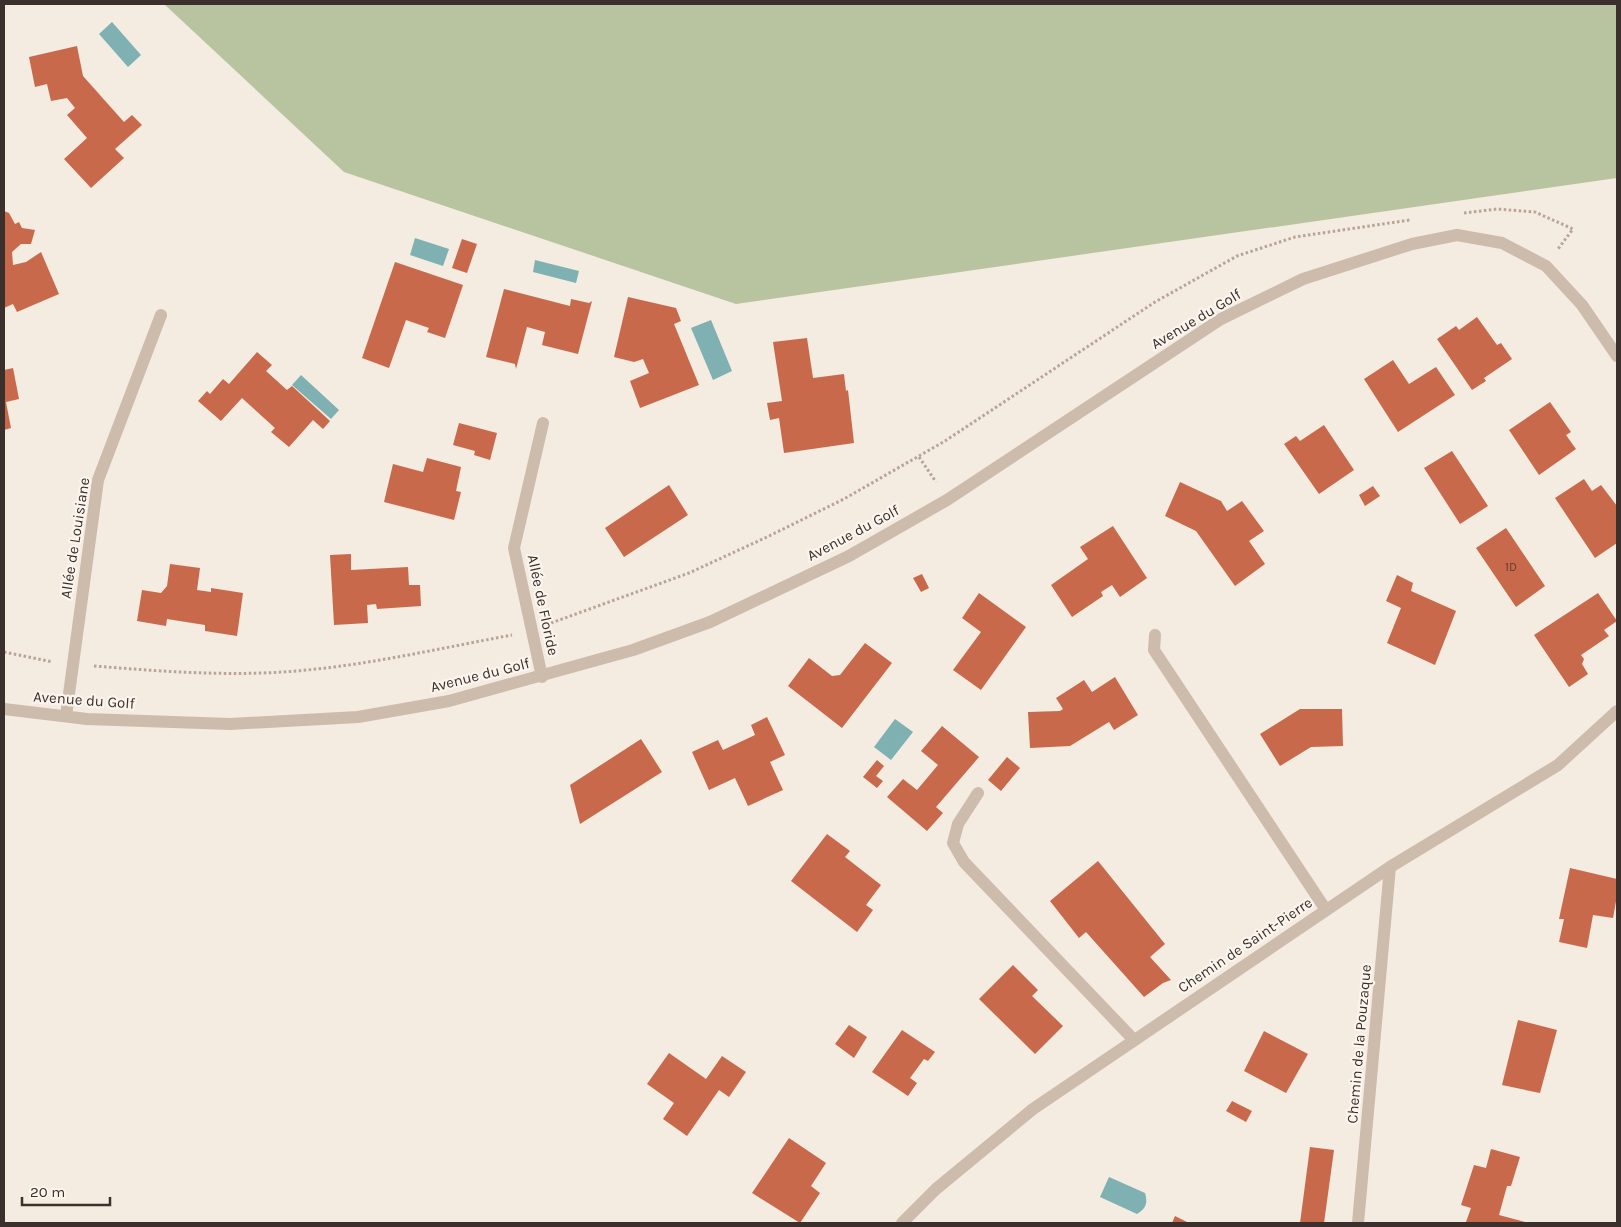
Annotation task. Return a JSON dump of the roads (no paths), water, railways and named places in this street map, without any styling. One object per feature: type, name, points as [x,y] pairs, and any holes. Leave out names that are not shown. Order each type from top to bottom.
[{"type":"street","name":"Avenue du Golf","points":[[4,709],[66,716],[230,724],[358,717],[449,701],[542,677],[633,650],[710,622],[850,556],[947,500],[1221,319],[1302,279],[1412,244],[1458,235],[1502,242],[1546,266],[1582,305],[1617,356]]},
{"type":"street","name":"Allée de Louisiane","points":[[66,716],[98,480],[161,315]]},
{"type":"street","name":"Allée de Floride","points":[[542,677],[514,548],[544,423]]},
{"type":"street","points":[[1156,635],[1154,650],[1326,910]]},
{"type":"street","name":"Chemin de Saint-Pierre","points":[[902,1223],[936,1189],[1033,1109],[1390,867],[1558,765],[1617,711]]},
{"type":"street","points":[[978,793],[958,824],[953,842],[964,862],[1134,1040]]},
{"type":"street","name":"Chemin de la Pouzaque","points":[[1358,1223],[1390,867]]},
{"type":"water","points":[[112,22],[141,55],[128,67],[99,34]]},
{"type":"water","points":[[415,238],[449,249],[443,266],[410,255]]},
{"type":"water","points":[[535,260],[579,271],[576,283],[533,272]]},
{"type":"water","points":[[711,320],[732,371],[713,380],[691,328]]},
{"type":"water","points":[[301,375],[339,410],[331,419],[292,385]]},
{"type":"water","points":[[895,719],[913,732],[891,760],[874,747]]},
{"type":"water","points":[[1109,1177],[1145,1193],[1146,1203],[1144,1208],[1137,1214],[1100,1197]]}]
